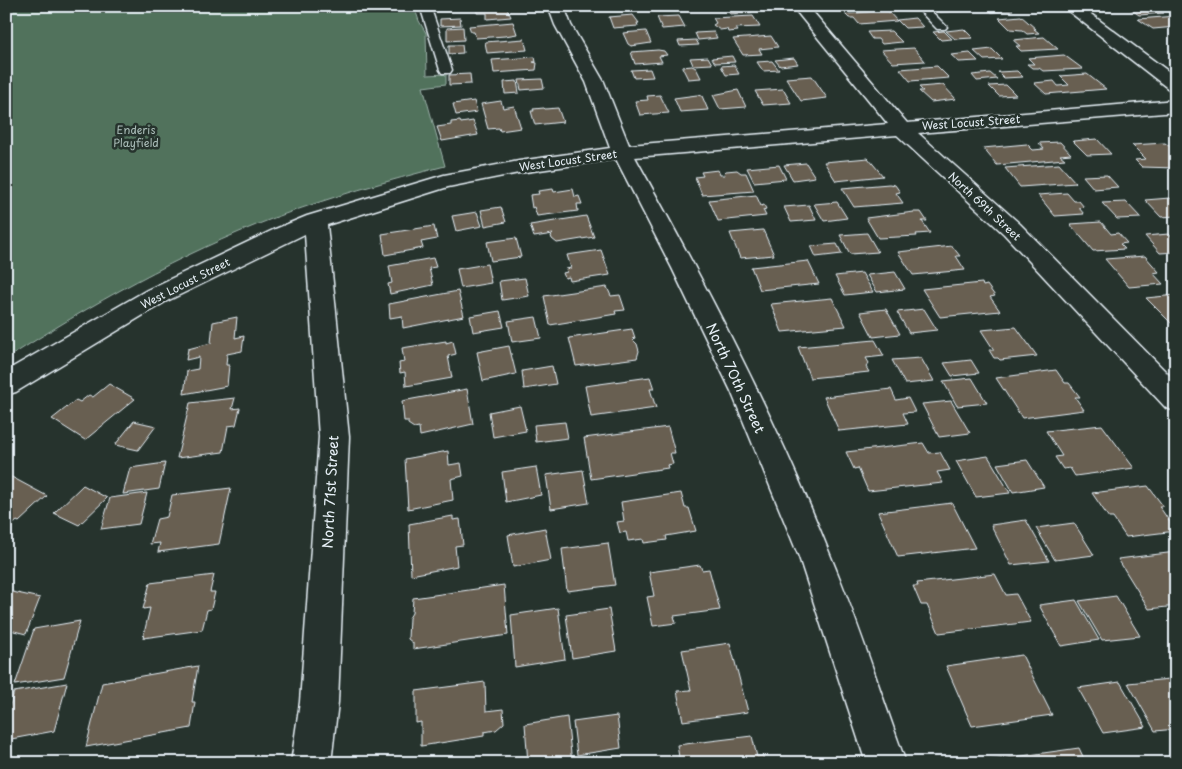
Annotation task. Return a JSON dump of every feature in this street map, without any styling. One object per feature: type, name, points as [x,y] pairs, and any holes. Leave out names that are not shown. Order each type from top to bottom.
[{"type":"street","name":"North 70th Street","points":[[556,6],[594,82],[622,152],[684,268],[745,392],[815,557],[886,763]]},
{"type":"street","name":"North 69th Street","points":[[800,6],[901,128],[1012,229],[1176,400]]},
{"type":"street","points":[[1070,6],[1176,86]]},
{"type":"street","name":"West Locust Street","points":[[6,384],[156,296],[240,254],[315,221],[444,181],[519,167],[622,152],[1176,106]]},
{"type":"street","name":"North 71st Street","points":[[311,763],[319,702],[334,437],[315,221]]},
{"type":"lane","points":[[425,6],[446,70]]},
{"type":"lane","points":[[920,6],[941,27]]},
{"type":"green space","name":"Enderis Playfield","points":[[6,6],[414,6],[419,21],[426,33],[427,75],[446,74],[446,84],[423,87],[445,166],[337,196],[295,210],[204,247],[103,300],[6,359]]},
{"type":"building","points":[[476,6],[506,6],[511,17],[487,19],[487,13],[477,13]]},
{"type":"building","points":[[592,6],[620,6],[621,9],[598,10],[597,7]]},
{"type":"building","points":[[652,6],[670,6],[672,10],[654,11]]},
{"type":"building","points":[[725,6],[748,6],[752,12],[730,14]]},
{"type":"building","points":[[841,6],[865,6],[867,9],[844,9]]},
{"type":"building","points":[[932,6],[958,6],[963,11],[939,12]]},
{"type":"building","points":[[986,6],[1008,6],[1013,10],[992,12]]},
{"type":"building","points":[[1126,6],[1153,6],[1164,13],[1139,15]]},
{"type":"building","points":[[887,10],[897,21],[859,24],[854,18],[849,18],[845,14]]},
{"type":"building","points":[[633,15],[639,23],[637,23],[638,26],[613,28],[609,17]]},
{"type":"building","points":[[679,16],[685,27],[662,29],[657,17]]},
{"type":"building","points":[[753,16],[760,27],[736,28],[738,31],[728,32],[727,29],[720,30],[713,25],[716,23],[713,18]]},
{"type":"building","points":[[1021,16],[1039,33],[1027,34],[1022,30],[1010,29],[999,18]]},
{"type":"building","points":[[1176,16],[1176,27],[1153,29],[1138,19]]},
{"type":"building","points":[[460,18],[461,25],[440,26],[440,19]]},
{"type":"building","points":[[915,18],[923,27],[905,28],[897,20]]},
{"type":"building","points":[[513,22],[517,34],[505,36],[476,38],[469,26]]},
{"type":"building","points":[[463,27],[464,40],[447,41],[447,28]]},
{"type":"building","points":[[964,29],[973,38],[955,39],[946,31]]},
{"type":"building","points":[[646,31],[651,43],[631,46],[628,44],[623,33]]},
{"type":"building","points":[[891,31],[902,42],[882,44],[878,39],[872,39],[867,32]]},
{"type":"building","points":[[944,31],[952,39],[941,40],[933,32]]},
{"type":"building","points":[[714,32],[717,38],[698,40],[695,33]]},
{"type":"building","points":[[771,36],[778,47],[759,49],[762,54],[743,55],[733,39]]},
{"type":"building","points":[[1044,37],[1058,49],[1021,51],[1016,46],[1020,46],[1013,40]]},
{"type":"building","points":[[524,39],[527,50],[487,53],[485,42]]},
{"type":"building","points":[[696,40],[699,45],[680,46],[678,41]]},
{"type":"building","points":[[449,45],[462,45],[463,53],[449,54]]},
{"type":"building","points":[[914,48],[925,61],[893,63],[881,50]]},
{"type":"building","points":[[992,49],[1002,59],[984,60],[974,51]]},
{"type":"building","points":[[664,51],[667,55],[659,56],[662,62],[635,64],[631,52]]},
{"type":"building","points":[[970,53],[978,61],[959,62],[951,55]]},
{"type":"building","points":[[1064,55],[1083,69],[1043,71],[1039,68],[1032,68],[1027,64],[1034,64],[1028,58]]},
{"type":"building","points":[[732,56],[735,62],[715,63],[712,58]]},
{"type":"building","points":[[535,57],[536,62],[533,62],[537,63],[536,70],[494,73],[492,60]]},
{"type":"building","points":[[708,57],[712,64],[693,65],[690,58]]},
{"type":"building","points":[[794,58],[798,64],[780,66],[775,60]]},
{"type":"building","points":[[772,61],[779,70],[763,71],[757,62]]},
{"type":"building","points":[[734,65],[739,74],[726,75],[721,66]]},
{"type":"building","points":[[692,66],[696,68],[701,78],[688,79],[682,67]]},
{"type":"building","points":[[937,66],[949,78],[910,81],[900,69]]},
{"type":"building","points":[[650,69],[653,77],[634,78],[631,70]]},
{"type":"building","points":[[1017,71],[1023,77],[1004,78],[998,72]]},
{"type":"building","points":[[990,73],[997,79],[977,81],[972,75]]},
{"type":"building","points":[[470,74],[471,84],[449,85],[449,75]]},
{"type":"building","points":[[1087,74],[1106,89],[1046,94],[1034,83],[1054,81],[1058,86],[1069,85],[1060,76]]},
{"type":"building","points":[[812,76],[827,98],[801,101],[786,78]]},
{"type":"building","points":[[542,79],[544,88],[521,90],[519,80]]},
{"type":"building","points":[[517,81],[519,93],[505,94],[504,82]]},
{"type":"building","points":[[943,85],[956,99],[931,102],[919,91],[923,91],[919,87]]},
{"type":"building","points":[[1006,85],[1016,95],[999,96],[989,86]]},
{"type":"building","points":[[783,89],[791,103],[763,105],[755,91]]},
{"type":"building","points":[[738,90],[746,107],[720,109],[713,95]]},
{"type":"building","points":[[660,95],[669,113],[640,115],[635,101],[648,100],[647,96]]},
{"type":"building","points":[[702,96],[708,110],[680,112],[674,98]]},
{"type":"building","points":[[474,101],[477,112],[456,115],[453,104]]},
{"type":"building","points":[[501,101],[503,108],[514,106],[521,128],[500,131],[499,128],[488,129],[481,104]]},
{"type":"building","points":[[544,108],[558,108],[563,122],[535,125],[531,111]]},
{"type":"building","points":[[460,121],[461,123],[473,121],[478,135],[442,141],[437,127],[451,125],[451,122]]},
{"type":"building","points":[[1097,139],[1111,154],[1087,155],[1073,141]]},
{"type":"building","points":[[1060,142],[1071,154],[1060,155],[1065,159],[997,165],[983,148],[1027,144],[1033,150],[1044,149],[1039,143]]},
{"type":"building","points":[[1165,143],[1176,151],[1176,168],[1142,167],[1135,160],[1146,159],[1132,145]]},
{"type":"building","points":[[868,158],[883,176],[836,181],[824,162]]},
{"type":"building","points":[[806,163],[815,177],[793,180],[784,165]]},
{"type":"building","points":[[1059,164],[1076,183],[1020,187],[1005,168]]},
{"type":"building","points":[[779,165],[786,179],[754,182],[747,168]]},
{"type":"building","points":[[718,170],[720,175],[725,175],[726,171],[737,170],[741,173],[746,173],[754,191],[702,195],[695,177],[703,176],[701,172]]},
{"type":"building","points":[[1107,175],[1118,187],[1094,189],[1083,176]]},
{"type":"building","points":[[895,185],[900,192],[896,193],[903,203],[854,207],[842,188]]},
{"type":"building","points":[[553,189],[554,192],[573,189],[575,197],[579,196],[582,204],[577,204],[578,211],[537,216],[534,207],[532,208],[530,195],[539,194],[538,191]]},
{"type":"building","points":[[1067,193],[1074,201],[1079,201],[1084,207],[1079,208],[1084,214],[1055,216],[1038,195]]},
{"type":"building","points":[[756,195],[761,206],[764,205],[766,209],[763,210],[766,216],[718,221],[709,200]]},
{"type":"building","points":[[1170,198],[1176,203],[1176,216],[1161,217],[1145,200]]},
{"type":"building","points":[[837,202],[847,218],[824,221],[814,204]]},
{"type":"building","points":[[1126,202],[1141,218],[1117,219],[1102,203]]},
{"type":"building","points":[[809,205],[816,220],[791,222],[784,207]]},
{"type":"building","points":[[501,207],[506,222],[485,226],[481,210]]},
{"type":"building","points":[[477,212],[482,226],[456,231],[452,216]]},
{"type":"building","points":[[921,212],[927,221],[922,221],[930,233],[916,234],[917,236],[878,238],[866,218]]},
{"type":"building","points":[[586,216],[594,237],[557,243],[552,239],[551,236],[553,234],[534,237],[530,225]]},
{"type":"building","points":[[1101,222],[1111,234],[1118,233],[1127,243],[1120,244],[1125,249],[1093,251],[1070,224]]},
{"type":"building","points":[[434,226],[437,239],[421,242],[423,248],[385,255],[382,234]]},
{"type":"building","points":[[763,230],[774,255],[740,258],[730,233]]},
{"type":"building","points":[[867,233],[878,252],[850,254],[840,235]]},
{"type":"building","points":[[1169,234],[1176,241],[1176,252],[1160,253],[1145,236]]},
{"type":"building","points":[[516,238],[521,257],[491,261],[487,242]]},
{"type":"building","points":[[837,244],[842,254],[816,257],[811,246]]},
{"type":"building","points":[[952,246],[960,256],[956,256],[965,270],[913,275],[898,252]]},
{"type":"building","points":[[601,250],[610,275],[570,281],[569,277],[565,278],[563,273],[567,272],[566,269],[571,268],[567,255]]},
{"type":"building","points":[[1145,256],[1159,272],[1153,273],[1163,284],[1129,287],[1105,259]]},
{"type":"building","points":[[433,258],[436,267],[429,268],[433,285],[390,294],[388,284],[392,283],[389,266]]},
{"type":"building","points":[[808,261],[819,284],[760,290],[751,267]]},
{"type":"building","points":[[487,264],[491,283],[461,288],[457,269]]},
{"type":"building","points":[[895,272],[905,289],[877,292],[867,275]]},
{"type":"building","points":[[862,273],[873,292],[845,295],[835,276]]},
{"type":"building","points":[[525,278],[529,296],[502,300],[499,281]]},
{"type":"building","points":[[982,283],[983,286],[987,285],[995,296],[990,297],[1000,311],[940,317],[922,289]]},
{"type":"building","points":[[607,287],[611,296],[620,295],[625,310],[615,311],[616,314],[550,325],[544,296]]},
{"type":"building","points":[[458,291],[464,316],[403,328],[402,316],[390,318],[389,304]]},
{"type":"building","points":[[1176,295],[1176,324],[1172,324],[1146,298]]},
{"type":"building","points":[[832,298],[846,326],[782,332],[771,304]]},
{"type":"building","points":[[886,309],[900,334],[873,337],[860,312]]},
{"type":"building","points":[[924,309],[937,330],[909,333],[897,312]]},
{"type":"building","points":[[500,311],[504,327],[473,332],[470,316]]},
{"type":"building","points":[[237,317],[235,338],[244,336],[242,351],[227,354],[226,365],[229,365],[227,386],[184,394],[187,371],[198,369],[199,357],[186,360],[188,349],[211,343],[213,322]]},
{"type":"building","points":[[536,317],[541,338],[512,342],[508,321]]},
{"type":"building","points":[[1016,327],[1037,356],[1000,360],[994,358],[989,350],[994,350],[981,330]]},
{"type":"building","points":[[632,329],[635,338],[632,339],[637,344],[639,351],[637,358],[576,366],[569,338]]},
{"type":"building","points":[[875,340],[884,356],[866,358],[869,363],[866,367],[869,372],[810,378],[798,347]]},
{"type":"building","points":[[446,341],[446,343],[453,341],[456,354],[448,356],[452,378],[406,386],[405,372],[400,373],[399,363],[404,362],[402,348]]},
{"type":"building","points":[[509,346],[516,374],[483,381],[477,352]]},
{"type":"building","points":[[921,358],[934,381],[905,384],[892,360]]},
{"type":"building","points":[[971,360],[979,373],[952,376],[944,363]]},
{"type":"building","points":[[552,366],[556,384],[524,389],[522,371]]},
{"type":"building","points":[[1056,370],[1065,383],[1069,383],[1080,397],[1075,397],[1084,410],[1022,418],[996,378]]},
{"type":"building","points":[[650,377],[654,389],[650,389],[656,408],[591,417],[585,386]]},
{"type":"building","points":[[972,378],[987,403],[957,406],[943,381]]},
{"type":"building","points":[[109,384],[135,399],[85,440],[52,419],[76,400],[80,402],[89,395],[93,397]]},
{"type":"building","points":[[467,389],[473,424],[420,436],[419,427],[414,428],[408,424],[408,421],[404,421],[402,401]]},
{"type":"building","points":[[891,389],[896,400],[908,398],[915,412],[903,413],[908,424],[839,431],[824,397]]},
{"type":"building","points":[[235,398],[232,409],[240,408],[236,425],[228,426],[223,452],[177,458],[190,403]]},
{"type":"building","points":[[951,401],[970,433],[939,437],[922,404]]},
{"type":"building","points":[[520,406],[526,431],[493,437],[489,412]]},
{"type":"building","points":[[134,421],[156,426],[138,450],[115,445]]},
{"type":"building","points":[[565,422],[568,438],[536,442],[534,425]]},
{"type":"building","points":[[1102,425],[1134,468],[1075,476],[1070,468],[1063,469],[1055,457],[1062,456],[1046,431]]},
{"type":"building","points":[[668,427],[675,453],[670,453],[673,464],[667,465],[668,468],[591,479],[584,438]]},
{"type":"building","points":[[923,443],[929,453],[940,452],[950,470],[937,472],[943,483],[868,491],[858,468],[854,469],[846,452]]},
{"type":"building","points":[[448,451],[449,465],[461,463],[463,476],[451,479],[453,500],[408,509],[405,459]]},
{"type":"building","points":[[988,456],[1010,493],[976,497],[956,461]]},
{"type":"building","points":[[1027,460],[1044,487],[1013,492],[997,464]]},
{"type":"building","points":[[165,463],[159,489],[123,494],[130,468]]},
{"type":"building","points":[[536,467],[541,495],[506,502],[502,472]]},
{"type":"building","points":[[583,470],[589,503],[551,509],[546,475]]},
{"type":"building","points":[[6,474],[47,496],[19,522],[17,521],[6,530]]},
{"type":"building","points":[[83,485],[107,498],[79,525],[54,513]]},
{"type":"building","points":[[1148,486],[1163,506],[1159,506],[1176,531],[1126,537],[1113,518],[1109,518],[1092,493]]},
{"type":"building","points":[[231,488],[219,544],[158,552],[160,543],[150,544],[157,519],[167,517],[172,495]]},
{"type":"building","points":[[147,493],[139,524],[101,529],[110,498]]},
{"type":"building","points":[[681,493],[685,508],[689,508],[696,531],[666,536],[667,540],[644,543],[643,539],[628,541],[626,532],[620,533],[617,522],[624,521],[621,502]]},
{"type":"building","points":[[952,503],[975,548],[898,557],[878,512]]},
{"type":"building","points":[[453,516],[453,520],[460,519],[463,545],[455,546],[457,566],[411,575],[409,524]]},
{"type":"building","points":[[1026,520],[1049,561],[1011,565],[991,525]]},
{"type":"building","points":[[1074,523],[1094,555],[1055,560],[1036,528]]},
{"type":"building","points":[[545,528],[551,560],[513,567],[508,535]]},
{"type":"building","points":[[608,543],[615,585],[567,591],[562,549]]},
{"type":"building","points":[[1176,552],[1176,606],[1149,609],[1118,559]]},
{"type":"building","points":[[700,565],[702,570],[709,569],[720,610],[674,616],[676,623],[653,626],[647,597],[654,596],[649,572]]},
{"type":"building","points":[[995,574],[1006,595],[1016,594],[1031,622],[939,633],[927,605],[921,605],[913,586],[918,586],[917,583]]},
{"type":"building","points":[[214,575],[210,592],[215,592],[211,609],[207,610],[202,630],[143,638],[150,608],[143,609],[150,583]]},
{"type":"building","points":[[504,585],[508,635],[413,649],[413,643],[408,639],[409,618],[412,613],[413,598]]},
{"type":"building","points":[[8,591],[40,598],[26,634],[6,629],[6,593]]},
{"type":"building","points":[[1116,596],[1140,636],[1102,640],[1079,601]]},
{"type":"building","points":[[1076,600],[1099,640],[1061,646],[1039,605]]},
{"type":"building","points":[[558,608],[565,659],[515,667],[511,615]]},
{"type":"building","points":[[609,609],[616,651],[572,658],[566,615]]},
{"type":"building","points":[[80,621],[64,677],[15,685],[34,629]]},
{"type":"building","points":[[730,643],[748,712],[683,721],[677,691],[691,690],[682,650]]},
{"type":"building","points":[[1022,655],[1052,715],[972,726],[946,666]]},
{"type":"building","points":[[198,666],[192,702],[195,702],[191,728],[86,747],[102,683]]},
{"type":"building","points":[[1170,679],[1176,689],[1176,729],[1155,731],[1128,683]]},
{"type":"building","points":[[485,682],[486,711],[503,709],[504,723],[496,730],[484,732],[484,736],[421,746],[421,722],[416,723],[416,691]]},
{"type":"building","points":[[1120,682],[1146,727],[1103,733],[1078,688]]},
{"type":"building","points":[[67,683],[54,731],[6,740],[6,718],[14,692]]},
{"type":"building","points":[[617,716],[621,748],[577,755],[573,722]]},
{"type":"building","points":[[567,717],[572,763],[528,763],[525,724]]},
{"type":"building","points":[[752,736],[757,757],[763,756],[764,763],[680,763],[677,745]]},
{"type":"building","points":[[1079,748],[1086,763],[987,763],[986,761]]}]
